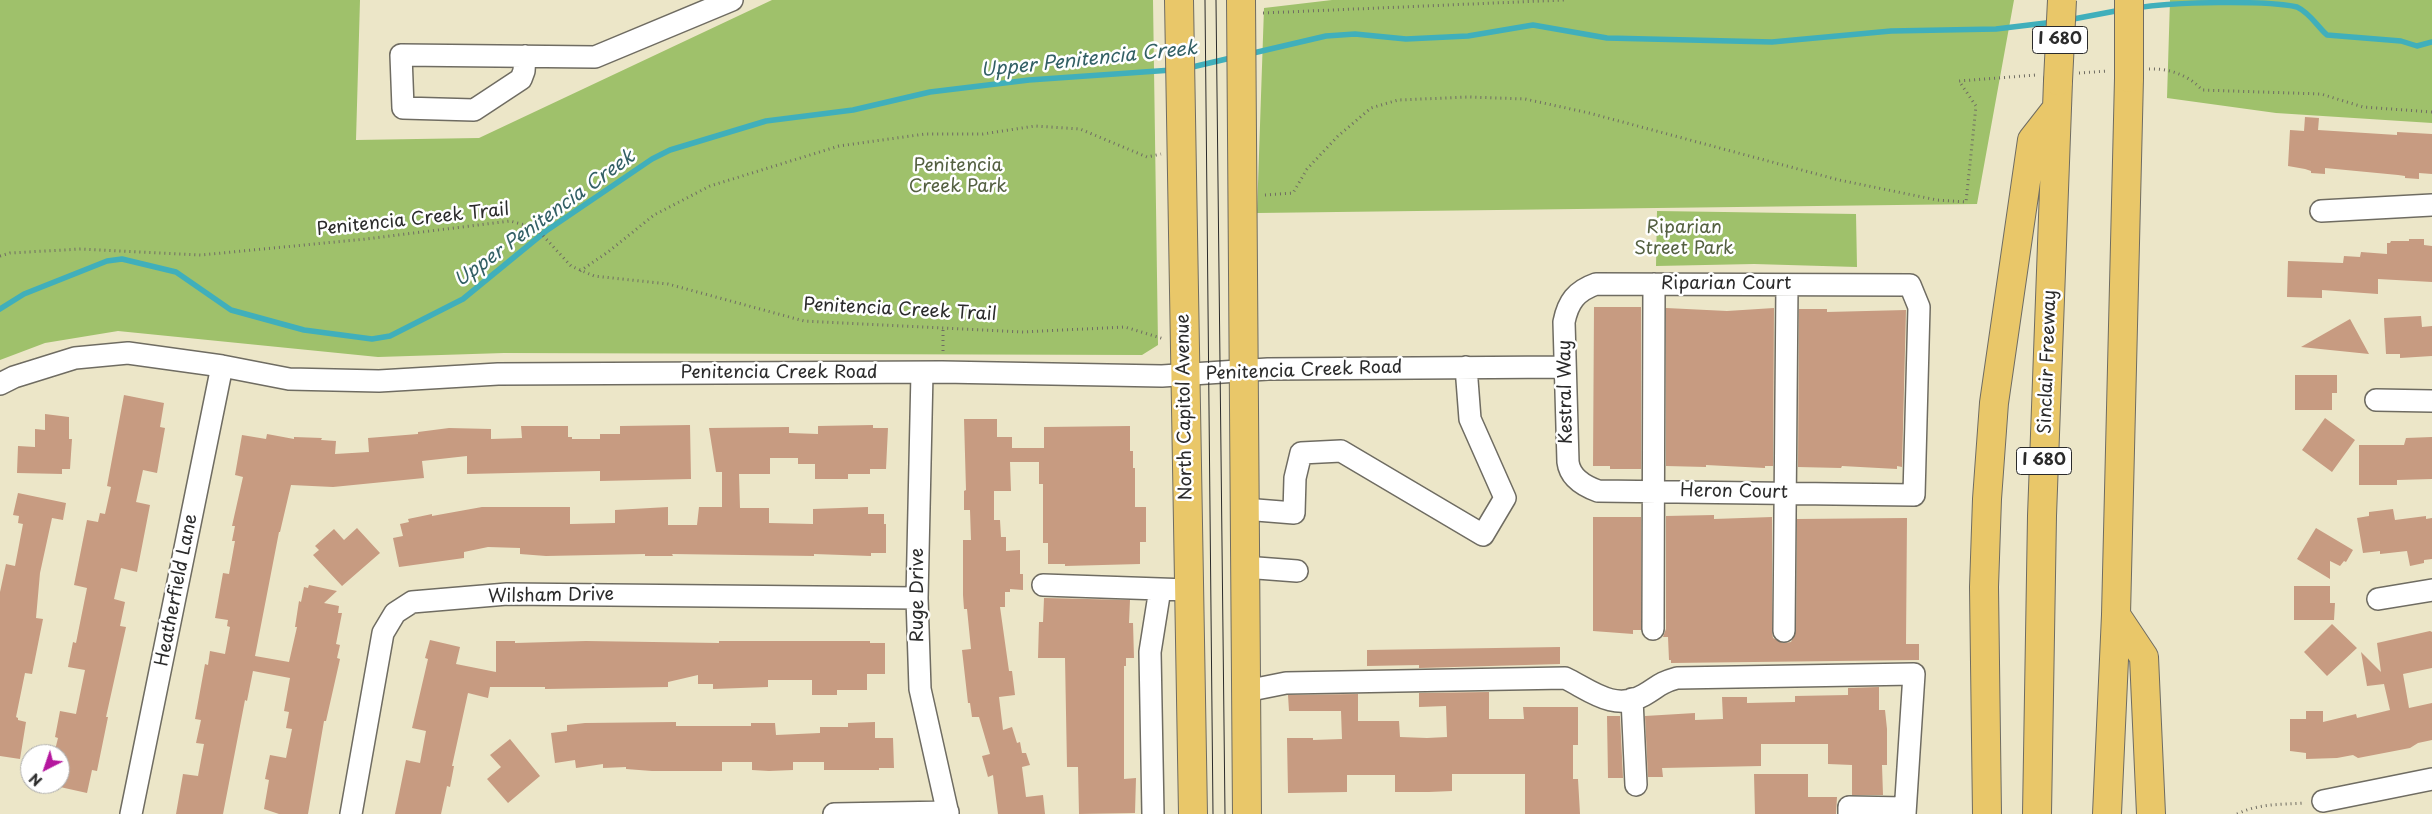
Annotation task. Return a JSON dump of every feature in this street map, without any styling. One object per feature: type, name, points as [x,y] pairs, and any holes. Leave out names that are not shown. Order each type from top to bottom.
[{"type":"main road","name":"North Capitol Avenue","points":[[1179,0],[1171,150],[1185,375],[1193,814]]},
{"type":"main road","name":"Sinclair Freeway","points":[[2037,814],[2042,516],[2062,0]]},
{"type":"main road","points":[[2107,814],[2116,615],[2130,0]]},
{"type":"main road","points":[[1247,15],[1242,152],[1247,814]]},
{"type":"main road","points":[[1985,814],[1987,787],[1984,587],[1987,499],[1994,403],[2032,140],[2058,108]]},
{"type":"main road","points":[[2116,615],[2144,658],[2151,814]]},
{"type":"street","points":[[525,56],[524,71],[521,79],[474,110],[403,108],[401,54],[595,57],[732,0]]},
{"type":"street","points":[[2321,211],[2432,205]]},
{"type":"street","name":"Riparian Court","points":[[1564,322],[1568,306],[1575,295],[1585,288],[1596,284],[1910,285],[1919,307],[1914,495]]},
{"type":"street","points":[[1653,629],[1654,284]]},
{"type":"street","points":[[1784,631],[1787,284]]},
{"type":"street","name":"Kestral Way","points":[[1564,322],[1568,462]]},
{"type":"street","name":"Penitencia Creek Road","points":[[0,384],[14,377],[75,358],[128,353],[222,366],[289,379],[379,381],[498,374],[922,372],[1067,376],[1185,375],[1244,371],[1466,367],[1565,368]]},
{"type":"street","name":"Heatherfield Lane","points":[[131,814],[222,366]]},
{"type":"street","points":[[1244,509],[1294,513],[1295,478],[1302,453],[1341,451],[1483,535],[1505,498],[1470,420],[1466,367]]},
{"type":"street","name":"Ruge Drive","points":[[922,372],[917,598],[920,689],[948,813]]},
{"type":"street","points":[[2376,400],[2432,400]]},
{"type":"street","name":"Heron Court","points":[[1568,462],[1575,478],[1586,486],[1598,490],[1914,495]]},
{"type":"street","points":[[1244,567],[1297,571]]},
{"type":"street","points":[[1043,585],[1188,590]]},
{"type":"street","points":[[1152,814],[1150,652],[1160,589]]},
{"type":"street","points":[[2378,600],[2432,590]]},
{"type":"street","name":"Wilsham Drive","points":[[351,814],[383,633],[395,614],[412,602],[507,594],[917,598]]},
{"type":"street","points":[[1246,691],[1286,684],[1565,678],[1600,698],[1620,702],[1643,696],[1660,683],[1677,678],[1914,674],[1905,811],[1849,807],[1849,814]]},
{"type":"street","points":[[1632,699],[1636,785]]},
{"type":"street","points":[[2323,801],[2432,779]]},
{"type":"street","points":[[834,814],[948,813]]},
{"type":"path","points":[[1247,15],[1564,0]]},
{"type":"path","points":[[1261,195],[1293,193],[1307,169],[1338,136],[1371,108],[1398,100],[1469,97],[1525,99],[1589,113],[1839,180],[1937,200],[1966,202],[1976,106],[1960,81],[2128,73],[2162,68],[2194,81],[2202,90],[2321,94],[2363,107],[2432,112]]},
{"type":"path","points":[[580,271],[608,252],[654,215],[710,186],[838,146],[925,134],[983,134],[1035,126],[1080,129],[1147,157],[1171,150]]},
{"type":"path","name":"Penitencia Creek Trail","points":[[0,256],[10,253],[80,249],[201,256],[366,239],[510,221],[536,228],[562,256],[580,271],[594,276],[668,284],[804,321],[1024,332],[1125,327],[1163,339]]},
{"type":"path","points":[[943,327],[943,351]]},
{"type":"path","points":[[2237,814],[2251,807],[2275,803],[2323,801]]},
{"type":"green space","name":"Penitencia Creek Park","points":[[0,0],[360,0],[356,140],[479,138],[772,0],[1153,0],[1158,345],[1142,355],[504,353],[378,357],[118,331],[45,343],[0,360]]},
{"type":"green space","points":[[1332,0],[2014,0],[1977,204],[1257,213],[1264,8]]},
{"type":"green space","points":[[2170,0],[2432,0],[2432,123],[2276,113],[2167,98]]},
{"type":"green space","name":"Riparian Street Park","points":[[1657,211],[1856,214],[1857,267],[1754,264],[1656,266]]},
{"type":"building","points":[[2305,117],[2319,118],[2318,130],[2397,135],[2397,132],[2432,134],[2432,174],[2419,173],[2419,179],[2405,178],[2405,176],[2398,175],[2325,168],[2325,174],[2311,173],[2311,171],[2305,169],[2288,166],[2290,130],[2304,131]]},
{"type":"building","points":[[2409,239],[2424,239],[2424,245],[2432,246],[2432,282],[2378,279],[2378,294],[2322,290],[2322,298],[2287,297],[2288,261],[2343,263],[2344,256],[2360,257],[2361,252],[2387,254],[2387,243],[2391,241],[2409,241]]},
{"type":"building","points":[[1594,307],[1641,307],[1641,469],[1610,469],[1610,466],[1593,466]]},
{"type":"building","points":[[1666,308],[1727,311],[1774,308],[1773,466],[1765,466],[1765,468],[1706,465],[1706,467],[1666,466]]},
{"type":"building","points":[[1799,309],[1827,309],[1827,312],[1906,310],[1902,467],[1897,466],[1897,469],[1842,466],[1841,468],[1798,467]]},
{"type":"building","points":[[2421,316],[2422,327],[2432,326],[2432,356],[2400,358],[2400,354],[2386,354],[2384,318]]},
{"type":"building","points":[[2350,319],[2369,354],[2301,347]]},
{"type":"building","points":[[2295,375],[2337,375],[2337,393],[2332,393],[2332,410],[2295,410]]},
{"type":"building","points":[[124,395],[164,403],[160,427],[165,428],[157,473],[143,470],[136,502],[150,505],[137,572],[121,568],[114,599],[125,602],[120,626],[126,627],[106,717],[108,717],[97,771],[92,770],[87,793],[70,789],[70,744],[56,744],[58,738],[55,737],[60,711],[76,714],[85,670],[68,667],[73,642],[76,643],[87,588],[74,585],[87,520],[98,522],[100,513],[105,514],[111,487],[107,486]]},
{"type":"building","points":[[45,414],[69,417],[69,439],[72,439],[70,469],[62,469],[62,474],[17,473],[18,446],[35,447],[35,429],[45,430]]},
{"type":"building","points":[[2325,418],[2355,440],[2332,472],[2302,450]]},
{"type":"building","points":[[964,419],[997,419],[997,437],[1012,437],[1012,448],[1044,448],[1044,427],[1130,426],[1130,451],[1133,451],[1133,468],[1135,468],[1135,507],[1146,507],[1146,542],[1140,542],[1140,564],[1065,566],[1065,564],[1048,564],[1048,543],[1043,543],[1043,484],[1039,484],[1039,462],[1010,462],[1011,491],[994,491],[994,520],[1000,520],[1001,537],[1006,537],[1006,551],[1020,550],[1020,574],[1023,574],[1023,590],[1010,589],[1010,592],[1005,592],[1005,607],[1000,607],[1009,671],[1012,671],[1015,695],[999,697],[1003,730],[1012,727],[1017,743],[1020,742],[1022,753],[1026,753],[1030,765],[1022,767],[1026,797],[1043,795],[1045,814],[998,814],[993,775],[988,777],[982,756],[990,754],[979,717],[972,717],[970,703],[968,703],[962,650],[971,649],[967,609],[964,609],[963,540],[971,540],[970,510],[964,510],[964,491],[966,490]]},
{"type":"building","points":[[690,425],[691,479],[600,481],[600,471],[467,474],[467,456],[422,461],[424,478],[333,487],[291,485],[279,532],[255,656],[289,662],[297,627],[295,627],[299,601],[301,602],[304,587],[308,588],[309,585],[337,591],[324,603],[339,606],[338,613],[342,613],[336,644],[340,645],[337,658],[340,659],[326,721],[324,721],[308,814],[279,814],[264,809],[269,780],[265,779],[270,755],[286,758],[292,729],[286,728],[289,712],[284,711],[290,678],[253,671],[247,701],[245,700],[223,814],[176,814],[183,774],[198,776],[204,744],[196,743],[201,720],[195,719],[205,664],[208,665],[210,651],[225,654],[230,627],[227,626],[228,620],[215,618],[223,573],[229,574],[235,541],[232,541],[235,526],[232,526],[243,477],[235,475],[242,435],[266,439],[267,434],[294,439],[294,437],[322,438],[321,440],[336,441],[335,454],[369,452],[368,438],[418,434],[418,432],[449,428],[491,429],[491,439],[522,438],[521,426],[568,426],[568,437],[572,437],[572,439],[600,439],[600,434],[620,434],[620,426]]},
{"type":"building","points":[[873,425],[873,428],[888,428],[886,469],[870,469],[870,474],[848,474],[848,479],[815,479],[815,464],[798,464],[798,458],[770,458],[770,474],[739,474],[740,508],[769,508],[769,523],[813,524],[813,509],[868,507],[868,514],[884,514],[886,553],[871,553],[871,556],[672,554],[673,556],[645,556],[645,554],[546,556],[520,554],[520,548],[488,547],[464,552],[464,558],[399,567],[393,538],[403,536],[400,524],[409,522],[408,519],[432,514],[432,516],[482,507],[570,507],[570,524],[615,523],[615,510],[668,507],[668,525],[697,525],[699,507],[722,507],[722,472],[716,472],[709,428],[789,427],[789,433],[818,434],[818,426]]},
{"type":"building","points":[[2432,437],[2432,479],[2397,480],[2397,485],[2359,485],[2359,445],[2404,445],[2406,438]]},
{"type":"building","points":[[18,493],[66,503],[63,520],[52,518],[40,573],[36,618],[43,619],[32,674],[25,673],[16,717],[18,720],[26,722],[22,744],[20,744],[20,759],[0,756],[0,592],[6,564],[15,566],[23,524],[18,523],[19,516],[13,515]]},
{"type":"building","points":[[2393,509],[2395,520],[2426,516],[2426,519],[2432,518],[2432,559],[2410,566],[2407,551],[2380,554],[2380,551],[2363,553],[2357,518],[2369,516],[2369,512]]},
{"type":"building","points":[[1714,515],[1714,519],[1772,517],[1772,631],[1773,638],[1783,643],[1791,642],[1796,631],[1797,519],[1907,518],[1906,644],[1919,644],[1919,660],[1671,663],[1671,660],[1669,660],[1668,637],[1663,637],[1666,629],[1666,516]]},
{"type":"building","points":[[1593,517],[1641,517],[1641,630],[1633,630],[1633,634],[1593,631]]},
{"type":"building","points":[[357,528],[380,553],[342,586],[313,555],[319,550],[315,546],[334,529],[344,540]]},
{"type":"building","points":[[2316,528],[2353,550],[2346,562],[2344,561],[2340,566],[2330,561],[2330,579],[2297,559]]},
{"type":"building","points":[[2294,586],[2330,586],[2330,603],[2335,603],[2334,620],[2294,620]]},
{"type":"building","points":[[1044,598],[1130,600],[1129,623],[1133,623],[1134,658],[1126,658],[1126,666],[1124,666],[1124,779],[1136,778],[1135,813],[1079,814],[1078,767],[1067,767],[1065,658],[1038,658],[1039,622],[1043,622]]},
{"type":"building","points":[[2332,624],[2357,648],[2327,676],[2304,652]]},
{"type":"building","points":[[2432,632],[2432,668],[2403,674],[2409,708],[2432,703],[2432,740],[2418,743],[2410,748],[2358,758],[2353,755],[2337,758],[2306,759],[2306,753],[2290,751],[2290,719],[2306,719],[2306,711],[2323,711],[2323,722],[2356,714],[2357,718],[2390,710],[2384,684],[2367,686],[2361,652],[2381,672],[2377,643]]},
{"type":"building","points":[[430,640],[460,647],[456,664],[496,672],[496,641],[515,641],[515,643],[586,641],[719,643],[719,641],[870,641],[870,643],[885,643],[885,674],[867,674],[867,690],[837,690],[837,695],[812,695],[812,680],[768,680],[768,687],[713,689],[713,684],[698,684],[698,675],[668,682],[668,687],[545,689],[545,687],[490,687],[488,698],[468,693],[452,766],[454,766],[450,787],[447,786],[441,814],[395,814],[406,760],[420,763],[426,731],[412,728],[428,659],[425,658]]},
{"type":"building","points":[[1560,647],[1560,664],[1419,668],[1419,665],[1367,666],[1367,650]]},
{"type":"building","points":[[1879,687],[1879,710],[1885,710],[1887,729],[1887,765],[1882,765],[1883,795],[1852,795],[1852,765],[1828,764],[1828,744],[1761,744],[1761,766],[1662,768],[1663,777],[1648,777],[1645,716],[1695,713],[1695,720],[1723,719],[1722,697],[1747,697],[1747,703],[1795,702],[1795,696],[1848,695],[1848,688]]},
{"type":"building","points":[[1489,692],[1489,719],[1524,719],[1523,707],[1578,707],[1578,745],[1573,745],[1573,779],[1578,779],[1580,814],[1525,814],[1525,774],[1452,774],[1452,791],[1429,792],[1395,792],[1395,775],[1347,775],[1347,792],[1288,793],[1287,738],[1313,738],[1313,740],[1342,739],[1341,711],[1289,711],[1288,695],[1358,694],[1358,721],[1399,721],[1400,737],[1427,738],[1447,737],[1446,706],[1419,707],[1419,693]]},
{"type":"building","points":[[1607,716],[1620,716],[1623,778],[1608,778]]},
{"type":"building","points":[[676,722],[676,726],[751,726],[751,723],[775,723],[776,735],[820,733],[820,727],[848,727],[848,723],[875,722],[875,738],[893,738],[894,768],[879,768],[879,770],[824,770],[824,762],[793,762],[793,770],[769,771],[752,770],[752,762],[722,762],[722,771],[652,771],[626,769],[626,767],[603,768],[603,764],[576,768],[575,760],[555,763],[551,733],[567,731],[567,725],[585,723]]},
{"type":"building","points":[[510,739],[540,776],[508,803],[487,779],[501,767],[490,755]]},
{"type":"building","points":[[1754,774],[1808,774],[1808,797],[1837,797],[1836,814],[1755,814]]},
{"type":"waterway","name":"Upper Penitencia Creek","points":[[2137,8],[2172,4],[2218,3],[2283,5],[2297,7],[2302,10],[2327,35],[2401,41],[2417,46],[2432,42]]},
{"type":"waterway","name":"Upper Penitencia Creek","points":[[2068,20],[2121,10]]},
{"type":"waterway","name":"Upper Penitencia Creek","points":[[1249,54],[1326,36],[1355,34],[1406,39],[1468,36],[1533,25],[1607,38],[1772,42],[1891,31],[1996,29],[2054,22]]},
{"type":"waterway","name":"Upper Penitencia Creek","points":[[1188,68],[1235,57]]},
{"type":"waterway","name":"Upper Penitencia Creek","points":[[0,309],[24,294],[107,261],[122,259],[176,272],[231,310],[304,330],[372,339],[390,336],[463,299],[546,231],[652,159],[670,150],[766,121],[853,110],[930,92],[1029,80],[1172,70]]},
{"type":"tram line","points":[[1205,0],[1213,814]]},
{"type":"tram line","points":[[1216,0],[1225,814]]}]
